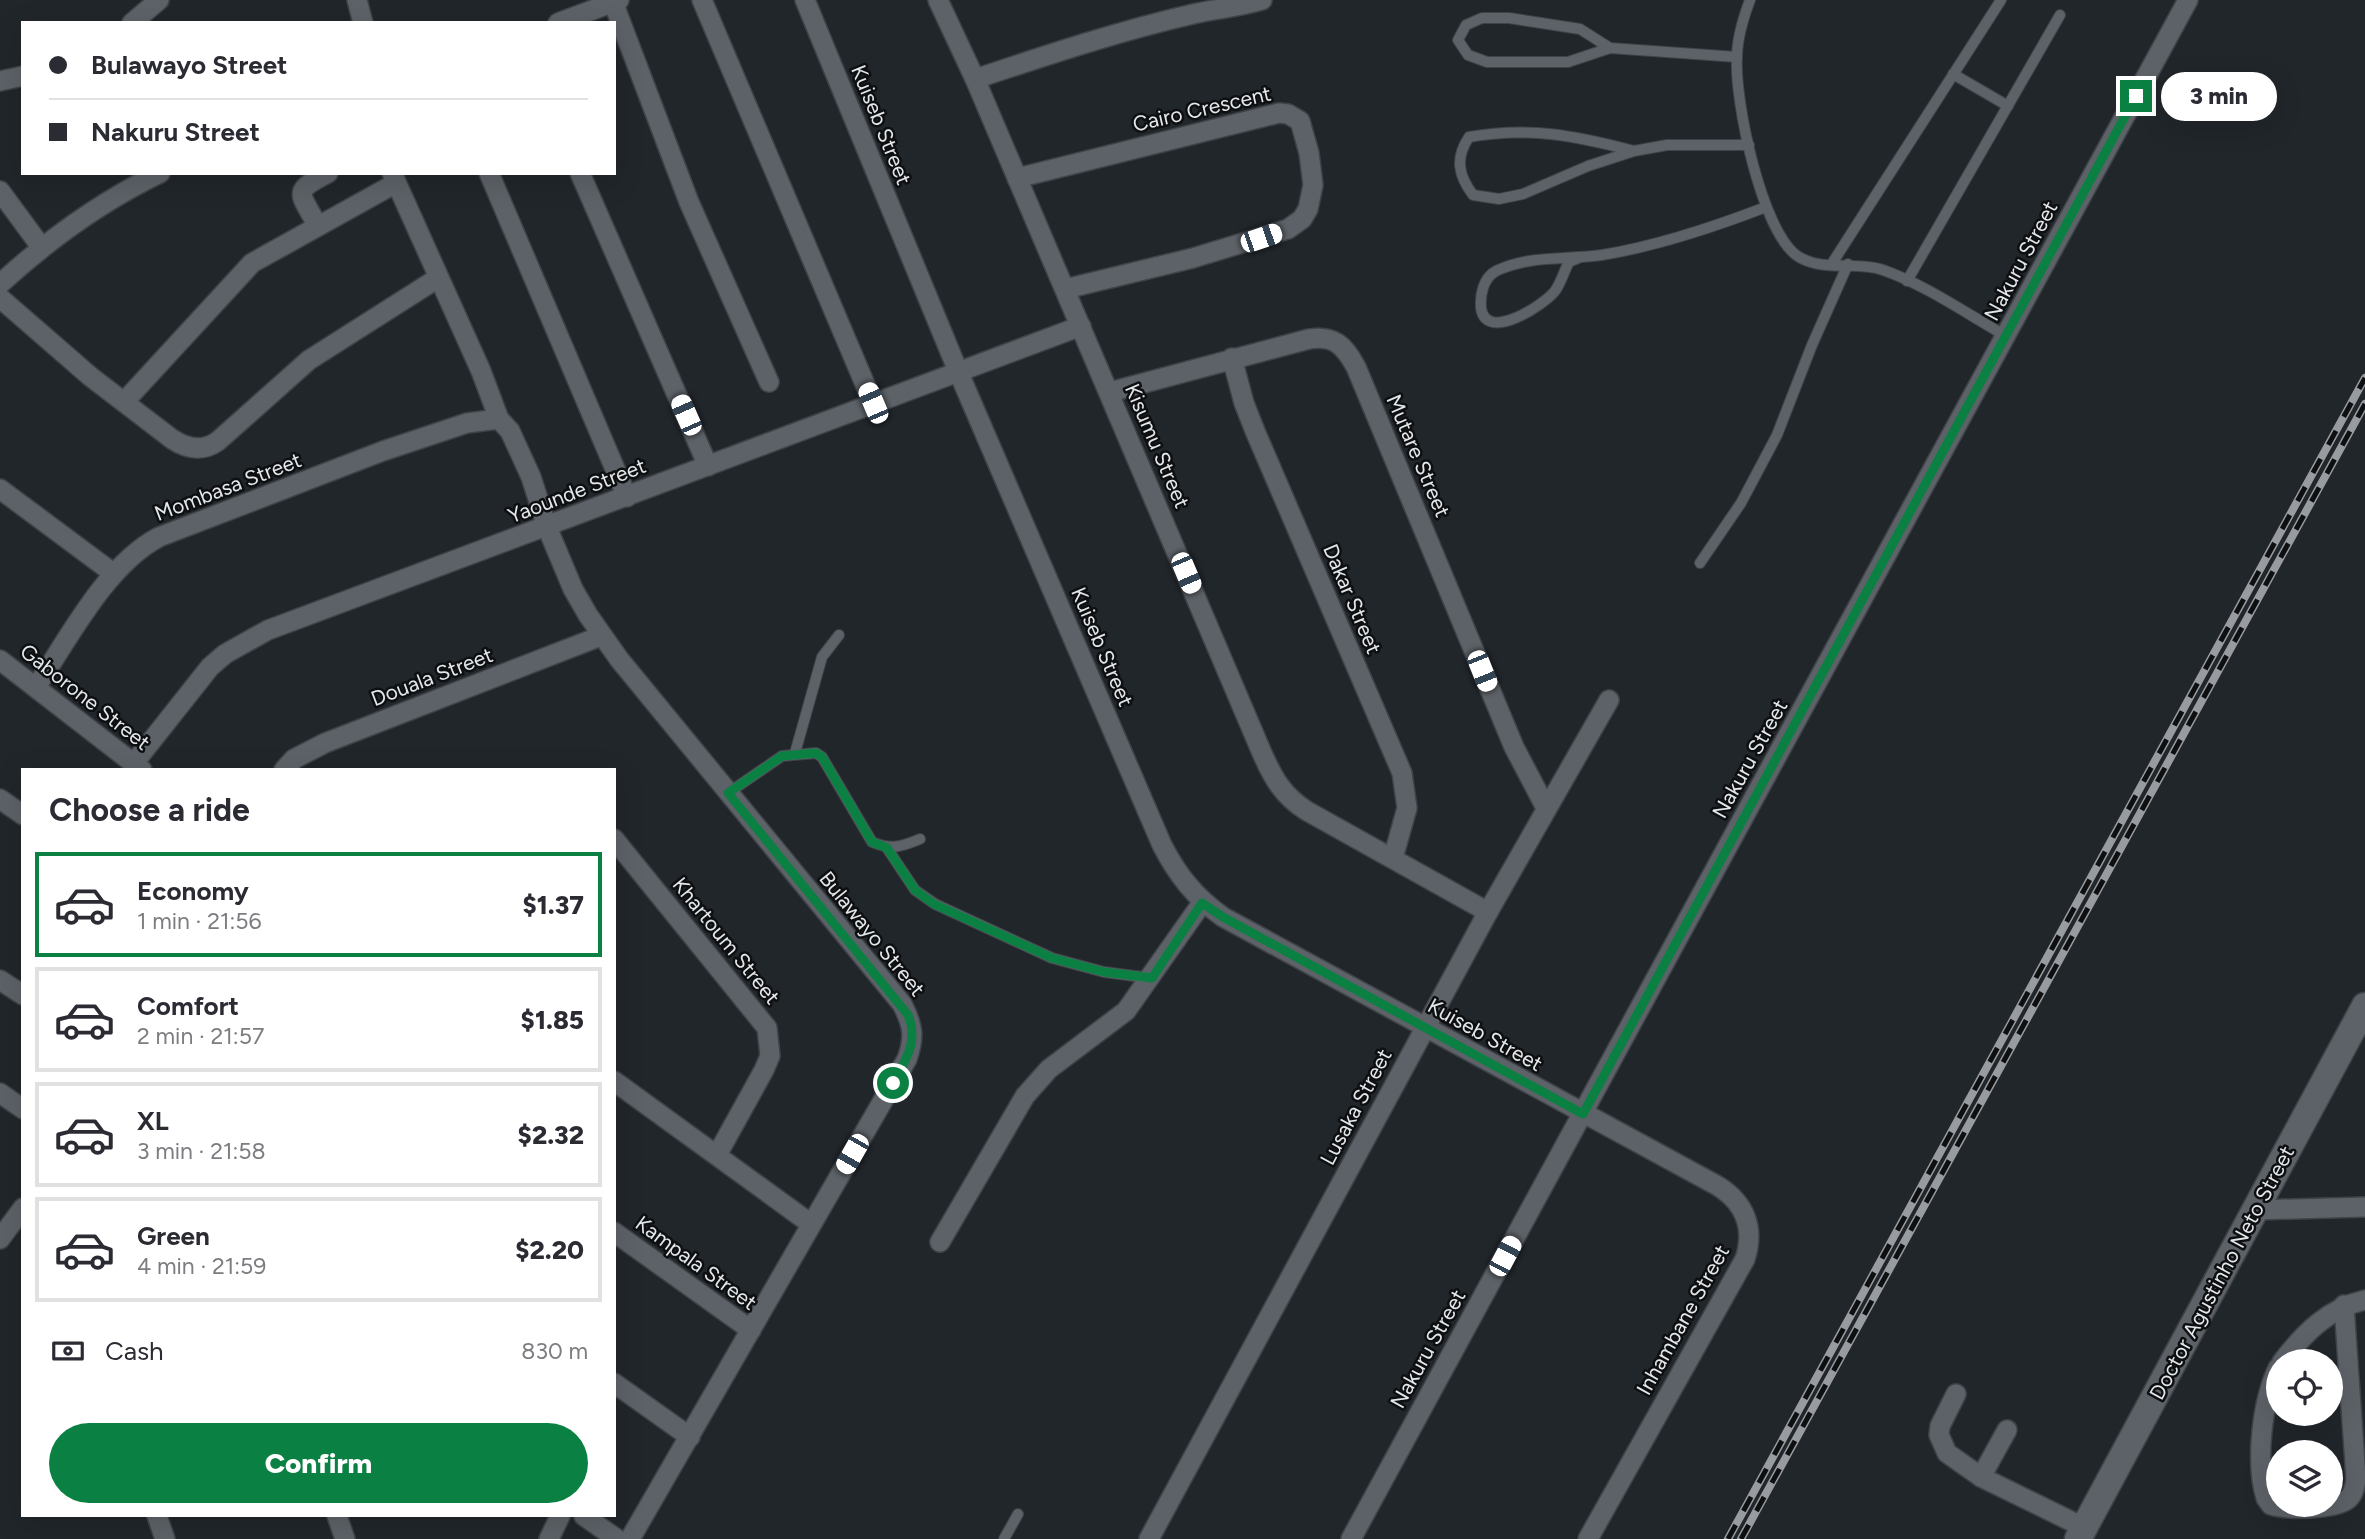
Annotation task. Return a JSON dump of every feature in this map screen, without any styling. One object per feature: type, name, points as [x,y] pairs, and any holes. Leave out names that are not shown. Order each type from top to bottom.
[{"type":"street","points":[[134,21],[159,0]]},
{"type":"street","points":[[357,0],[362,21]]},
{"type":"street","points":[[702,0],[873,403]]},
{"type":"street","name":"Kuiseb Street","points":[[805,0],[958,371],[1162,845],[1184,884],[1202,903],[1223,917],[1583,1114]]},
{"type":"street","name":"Kisumu Street","points":[[938,0],[975,79],[1110,392],[1262,753],[1280,788],[1292,802],[1488,912]]},
{"type":"street","points":[[975,79],[1076,46],[1195,14],[1241,7],[1262,0]]},
{"type":"street","name":"Nakuru Street","points":[[1350,1539],[2188,0]]},
{"type":"street","points":[[563,21],[616,1],[689,202],[769,382]]},
{"type":"street","points":[[0,81],[21,76]]},
{"type":"street","name":"Cairo Crescent","points":[[1017,178],[1279,113],[1288,114],[1300,121],[1309,153],[1313,185],[1308,209],[1302,219],[1288,229],[1193,258],[1065,289]]},
{"type":"street","points":[[0,284],[42,248],[108,201],[156,175]]},
{"type":"street","points":[[317,225],[301,195],[301,189],[324,175]]},
{"type":"street","points":[[490,175],[627,497]]},
{"type":"street","points":[[581,175],[708,466]]},
{"type":"street","points":[[124,402],[253,263],[394,178]]},
{"type":"street","name":"Bulawayo Street","points":[[394,178],[481,372],[499,419],[515,441],[531,477],[547,527],[573,589],[601,636],[902,1004],[913,1027],[914,1036],[907,1059],[630,1539]]},
{"type":"street","points":[[0,191],[42,248]]},
{"type":"street","points":[[0,298],[124,402],[178,443],[194,448],[207,447],[309,360],[362,323],[438,278]]},
{"type":"street","name":"Yaounde Street","points":[[138,767],[194,684],[225,654],[268,630],[1081,326]]},
{"type":"street","name":"Mutare Street","points":[[1110,392],[1232,358],[1321,337],[1331,338],[1349,354],[1514,747],[1546,808]]},
{"type":"street","name":"Dakar Street","points":[[1232,358],[1255,431],[1402,773],[1408,808],[1393,858]]},
{"type":"street","name":"Mombasa Street","points":[[36,687],[113,573],[139,548],[159,537],[383,451],[478,419],[499,419]]},
{"type":"street","points":[[0,489],[113,573]]},
{"type":"street","name":"Douala Street","points":[[286,768],[294,759],[324,743],[601,636]]},
{"type":"street","name":"Gaborone Street","points":[[0,660],[138,767]]},
{"type":"street","name":"Lusaka Street","points":[[1149,1539],[1488,912],[1609,701]]},
{"type":"street","points":[[0,799],[21,814]]},
{"type":"street","name":"Khartoum Street","points":[[621,858],[767,1028],[770,1042],[767,1063],[717,1155]]},
{"type":"street","points":[[940,1242],[1024,1096],[1049,1069],[1126,1011],[1152,978],[1202,903]]},
{"type":"street","points":[[0,979],[21,994]]},
{"type":"street","name":"Doctor Agustinho Neto Street","points":[[2081,1533],[2365,1006]]},
{"type":"street","points":[[616,1083],[811,1224]]},
{"type":"street","points":[[0,1093],[21,1109]]},
{"type":"street","name":"Inhambane Street","points":[[1583,1114],[1729,1193],[1744,1213],[1749,1234],[1745,1259],[1588,1539]]},
{"type":"street","points":[[2256,1210],[2365,1207]]},
{"type":"street","points":[[0,1239],[20,1218]]},
{"type":"street","name":"Kampala Street","points":[[616,1233],[751,1331]]},
{"type":"street","points":[[2294,1349],[2325,1317],[2344,1305],[2365,1300]]},
{"type":"street","points":[[2266,1400],[2262,1419],[2266,1498],[2271,1505],[2329,1506],[2340,1503],[2354,1492],[2356,1479],[2344,1305]]},
{"type":"street","points":[[616,1384],[691,1437]]},
{"type":"street","points":[[1956,1394],[1940,1426],[1941,1445],[1954,1460],[2081,1533]]},
{"type":"street","points":[[1981,1477],[2007,1430]]},
{"type":"street","points":[[157,1517],[165,1539]]},
{"type":"street","points":[[337,1517],[345,1539]]},
{"type":"street","points":[[550,1539],[559,1517]]},
{"type":"street","points":[[585,1517],[617,1539]]},
{"type":"lane","points":[[1750,0],[1737,57],[1742,116],[1766,207],[1784,241],[1798,256],[1812,262],[1848,264],[1881,270],[1907,281],[2006,336]]},
{"type":"lane","points":[[1831,265],[2001,0]]},
{"type":"lane","points":[[1907,281],[2060,15]]},
{"type":"lane","points":[[1610,48],[1580,29],[1509,18],[1482,18],[1466,25],[1458,40],[1468,55],[1487,62],[1568,62],[1610,48],[1737,57]]},
{"type":"lane","points":[[1953,74],[2008,106]]},
{"type":"lane","points":[[1634,151],[1591,139],[1550,132],[1502,131],[1469,137],[1460,151],[1460,169],[1466,185],[1474,195],[1499,199],[1523,194],[1588,166],[1634,151],[1667,145],[1749,145]]},
{"type":"lane","points":[[1580,257],[1569,262],[1556,290],[1543,303],[1516,319],[1497,323],[1486,319],[1481,311],[1482,287],[1494,272],[1539,259],[1619,251],[1685,234],[1766,207]]},
{"type":"lane","points":[[1700,564],[1741,503],[1777,435],[1812,345],[1848,264]]},
{"type":"lane","points":[[795,753],[821,657],[839,635]]},
{"type":"lane","points":[[728,793],[782,756],[816,753],[822,757],[872,842],[887,848],[899,848],[920,839]]},
{"type":"lane","points":[[887,848],[915,890],[934,904],[1052,958],[1104,972],[1152,978]]},
{"type":"lane","points":[[1004,1539],[1018,1514]]},
{"type":"railway","points":[[1728,1539],[2365,378]]},
{"type":"railway","points":[[1741,1539],[2365,404]]},
{"type":"route","points":[[893,1083],[907,1059],[914,1036],[913,1027],[902,1004],[728,793],[782,756],[808,752],[822,757],[872,842],[887,848],[915,890],[934,904],[975,921],[1025,947],[1052,958],[1104,972],[1152,978],[1202,903],[1583,1114],[2136,96]]}]
